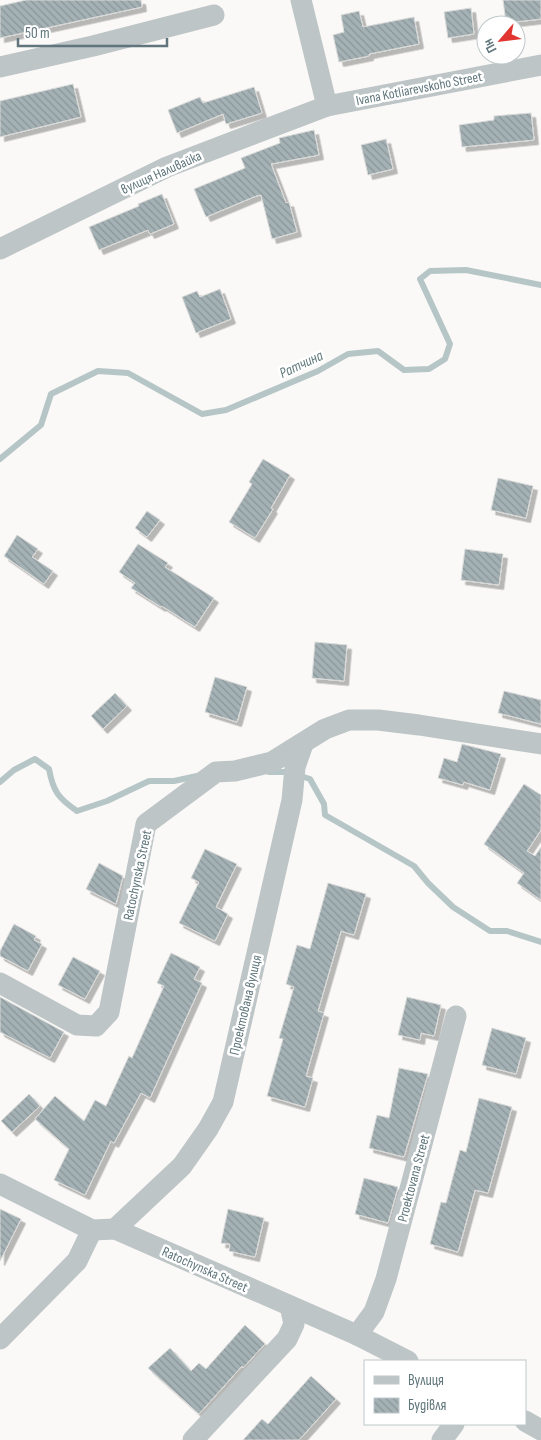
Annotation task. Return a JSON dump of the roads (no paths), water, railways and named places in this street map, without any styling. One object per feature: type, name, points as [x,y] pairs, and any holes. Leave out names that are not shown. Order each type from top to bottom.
[{"type":"street","points":[[301,0],[327,106]]},
{"type":"street","points":[[0,67],[93,46],[214,15]]},
{"type":"street","name":"Ivana Kotliarevskoho Street","points":[[327,106],[541,65]]},
{"type":"street","name":"вулиця Наливайка","points":[[0,249],[167,167],[327,106]]},
{"type":"street","name":"Ratochynska Street","points":[[0,983],[77,1025],[96,1026],[109,1012],[146,824],[216,772],[236,771],[272,762],[325,729],[349,720],[378,720],[419,725],[541,744]]},
{"type":"street","name":"Проектована вулиця","points":[[115,1230],[182,1166],[223,1102],[292,800],[295,767],[303,744]]},
{"type":"street","name":"Proektovana Street","points":[[357,1335],[374,1312],[386,1279],[456,1016]]},
{"type":"street","name":"Ratochynska Street","points":[[0,1184],[92,1230],[115,1230],[357,1335],[406,1360]]},
{"type":"street","points":[[0,1339],[77,1260],[92,1230]]},
{"type":"street","points":[[193,1440],[287,1339],[294,1324],[290,1306]]},
{"type":"street","points":[[526,1422],[541,1430]]},
{"type":"street","points":[[442,1440],[453,1425]]},
{"type":"waterway","name":"Ратчина","points":[[0,459],[41,425],[51,394],[98,371],[128,373],[202,414],[226,410],[318,371],[348,354],[378,351],[404,370],[429,369],[445,359],[450,344],[420,279],[430,271],[466,270],[541,285]]},
{"type":"waterway","points":[[0,782],[14,770],[35,759],[49,769],[52,783],[57,793],[77,811],[107,801],[149,781],[174,781],[197,776]]},
{"type":"waterway","points":[[269,772],[288,772],[310,779],[324,804],[325,815],[414,866],[428,883],[453,907],[490,931],[507,931],[541,942]]}]
